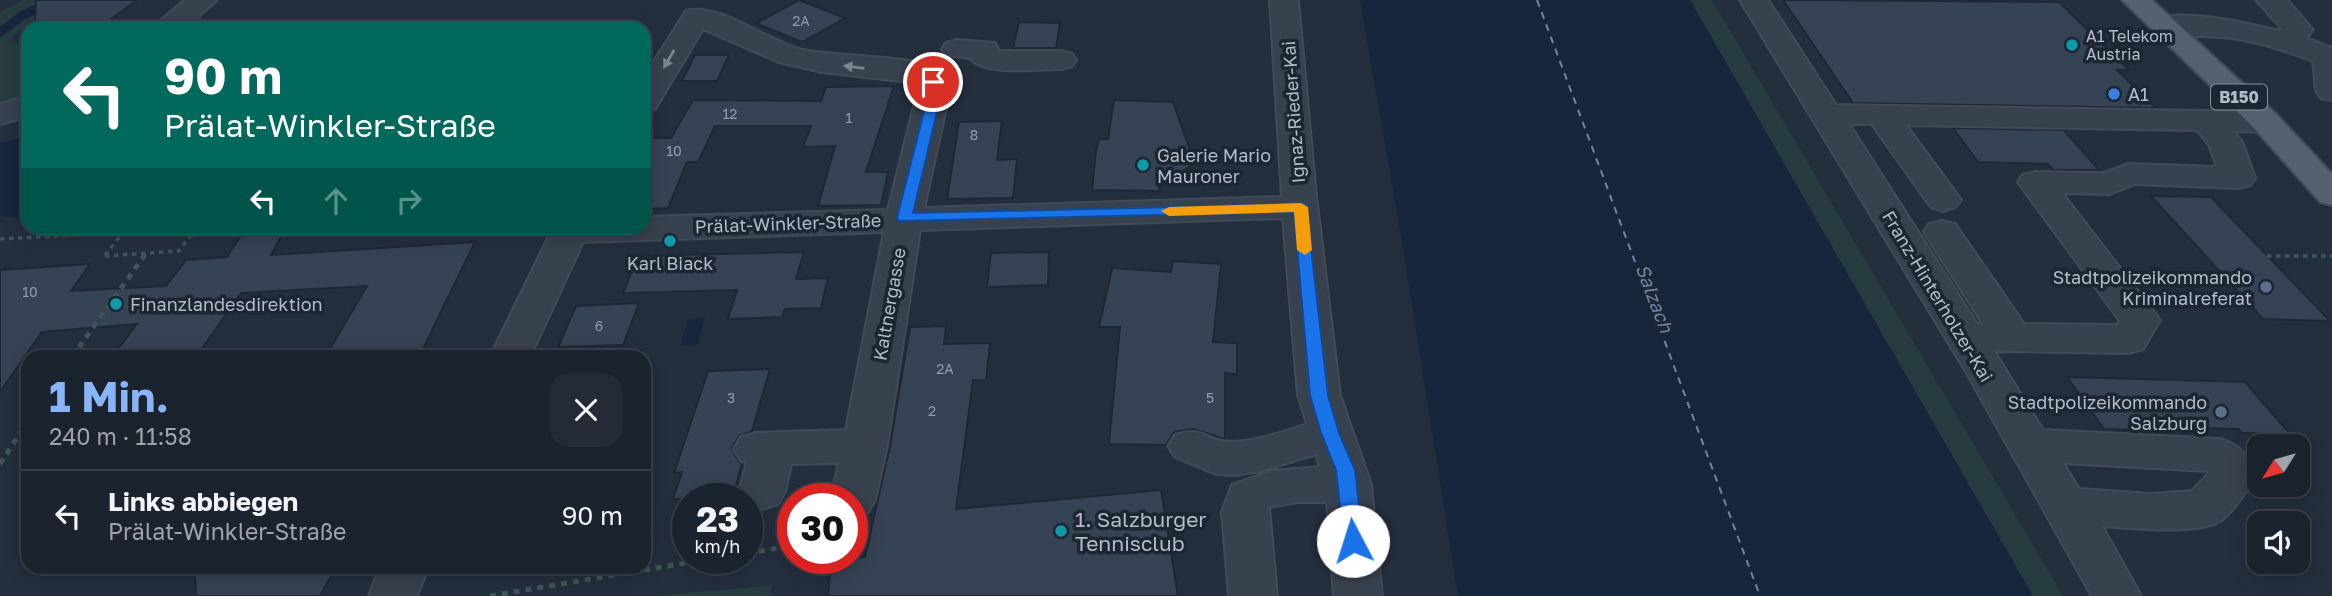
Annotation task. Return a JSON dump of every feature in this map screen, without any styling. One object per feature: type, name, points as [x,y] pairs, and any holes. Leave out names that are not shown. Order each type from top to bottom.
[{"type":"main road","name":"B150","points":[[2136,0],[2266,122],[2332,195]]},
{"type":"street","points":[[176,21],[203,0]]},
{"type":"street","name":"Ignaz-Rieder-Kai","points":[[1284,0],[1319,395],[1349,485],[1358,596]]},
{"type":"street","name":"Franz-Hinterholzer-Kai","points":[[1754,0],[1964,337],[2066,506],[2116,596]]},
{"type":"street","points":[[2270,0],[2298,30],[2286,41]]},
{"type":"street","points":[[651,89],[694,8]]},
{"type":"street","name":"Kaltnergasse","points":[[694,8],[711,21],[757,45],[789,55],[849,67],[922,74],[933,82],[934,95],[904,218],[866,446],[856,483]]},
{"type":"street","points":[[2164,25],[2224,28],[2286,41],[2327,55],[2332,91]]},
{"type":"street","points":[[957,49],[985,49],[984,57],[990,60],[1061,60]]},
{"type":"street","points":[[0,114],[21,108]]},
{"type":"street","points":[[1826,114],[2266,122]]},
{"type":"street","points":[[1881,114],[2013,339]]},
{"type":"street","points":[[1964,337],[2129,339],[2140,320],[2035,182],[2110,184],[2129,174],[2238,178],[2225,142],[2206,121]]},
{"type":"street","name":"Prälat-Winkler-Straße","points":[[651,226],[1301,207]]},
{"type":"street","points":[[513,350],[567,235]]},
{"type":"street","points":[[1190,446],[1198,447],[1205,454],[1234,458],[1330,433]]},
{"type":"street","points":[[2028,445],[2220,455],[2235,474],[2204,509],[2151,512],[2066,506]]},
{"type":"street","points":[[762,483],[764,449],[866,446]]},
{"type":"street","points":[[1253,596],[1245,513],[1248,497],[1258,491],[1293,486],[1349,485]]},
{"type":"street","points":[[393,596],[401,574]]},
{"type":"path","points":[[0,239],[82,235]]},
{"type":"path","points":[[121,235],[105,256],[179,251],[190,236],[203,235]]},
{"type":"path","points":[[77,350],[146,253]]},
{"type":"path","points":[[2267,256],[2332,256]]},
{"type":"path","points":[[0,464],[21,432]]},
{"type":"path","points":[[651,569],[672,566]]},
{"type":"path","points":[[490,596],[625,574]]},
{"type":"path","points":[[535,590],[541,596]]},
{"type":"green space","points":[[24,0],[96,0],[39,21],[21,21],[21,31],[8,41],[21,45],[21,100],[0,105],[0,12]]},
{"type":"green space","points":[[1690,0],[1712,0],[2063,596],[2033,596]]},
{"type":"green space","points":[[772,585],[771,596],[657,596]]},
{"type":"water","name":"Salzach","points":[[1360,0],[1690,0],[2033,596],[1458,596],[1403,248]]},
{"type":"water","points":[[21,138],[21,218],[0,216],[0,143]]},
{"type":"water","points":[[705,318],[698,344],[680,346],[688,319]]},
{"type":"building","points":[[36,0],[137,0],[108,21],[35,21]]},
{"type":"building","points":[[799,0],[845,18],[802,42],[756,23]]},
{"type":"building","name":"A1 Telekom Austria","points":[[1783,0],[2059,2],[2129,70],[2117,70],[2156,108],[1853,103]]},
{"type":"building","points":[[1019,22],[1060,23],[1056,48],[1013,48]]},
{"type":"building","points":[[695,55],[729,55],[717,81],[682,81]]},
{"type":"building","points":[[894,86],[866,172],[888,172],[881,205],[818,206],[835,146],[803,147],[811,126],[715,126],[698,162],[687,162],[668,208],[651,209],[651,138],[671,138],[693,100],[821,101],[826,87]]},
{"type":"building","points":[[1114,100],[1173,102],[1194,162],[1176,179],[1160,179],[1159,191],[1092,190],[1096,151],[1099,139],[1108,139]]},
{"type":"building","points":[[1002,121],[997,160],[1017,159],[1013,198],[947,199],[959,122]]},
{"type":"building","points":[[1953,128],[2064,130],[2099,170],[2053,170],[2048,164],[1978,162]]},
{"type":"building","name":"Stadtpolizeikommando Kriminalreferat","points":[[2151,196],[2211,197],[2330,321],[2263,319]]},
{"type":"building","name":"Finanzlandesdirektion","points":[[241,235],[282,235],[271,255],[475,242],[422,350],[329,350],[367,286],[241,293],[201,350],[117,350],[137,324],[42,332],[29,350],[21,350],[21,362],[0,392],[0,270],[90,264],[71,291],[166,286],[186,260],[227,257]]},
{"type":"building","points":[[804,252],[796,279],[828,278],[821,308],[785,309],[782,317],[728,319],[737,290],[623,293],[638,256]]},
{"type":"building","points":[[1049,252],[1048,285],[987,287],[991,253]]},
{"type":"building","points":[[1173,261],[1221,264],[1213,342],[1237,343],[1237,374],[1225,373],[1225,439],[1193,429],[1174,432],[1166,445],[1109,444],[1120,327],[1099,327],[1112,268],[1171,272]]},
{"type":"building","points":[[639,303],[623,345],[558,347],[576,306]]},
{"type":"building","points":[[946,326],[944,344],[990,343],[986,380],[973,380],[956,509],[1161,490],[1178,596],[828,596],[830,574],[868,574],[868,544],[890,446],[910,327]]},
{"type":"building","points":[[770,369],[752,431],[739,436],[732,448],[742,464],[737,483],[678,483],[682,472],[674,473],[708,371]]},
{"type":"building","points":[[2067,377],[2245,382],[2290,434],[2242,433],[2239,429],[2104,429]]},
{"type":"building","points":[[332,574],[320,596],[196,596],[195,575]]},
{"type":"waterway","points":[[0,32],[23,15],[58,0]]},
{"type":"ferry route","points":[[1537,0],[1760,596]]},
{"type":"slow traffic","points":[[1169,211],[1301,207],[1305,250]]},
{"type":"place","name":"A1 Telekom Austria","points":[[2072,45]]},
{"type":"place","name":"A1","points":[[2114,94]]},
{"type":"place","name":"Galerie Mario Mauroner","points":[[1143,165]]},
{"type":"place","name":"Karl Biack","points":[[670,241]]},
{"type":"place","name":"Stadtpolizeikommando Kriminalreferat","points":[[2266,287]]},
{"type":"place","name":"Finanzlandesdirektion","points":[[116,304]]},
{"type":"place","name":"Stadtpolizeikommando Salzburg","points":[[2221,412]]},
{"type":"place","name":"1. Salzburger Tennisclub","points":[[1061,531]]},
{"type":"route","points":[[933,82],[934,95],[904,218],[1301,207],[1319,395],[1349,485],[1353,541]]}]
